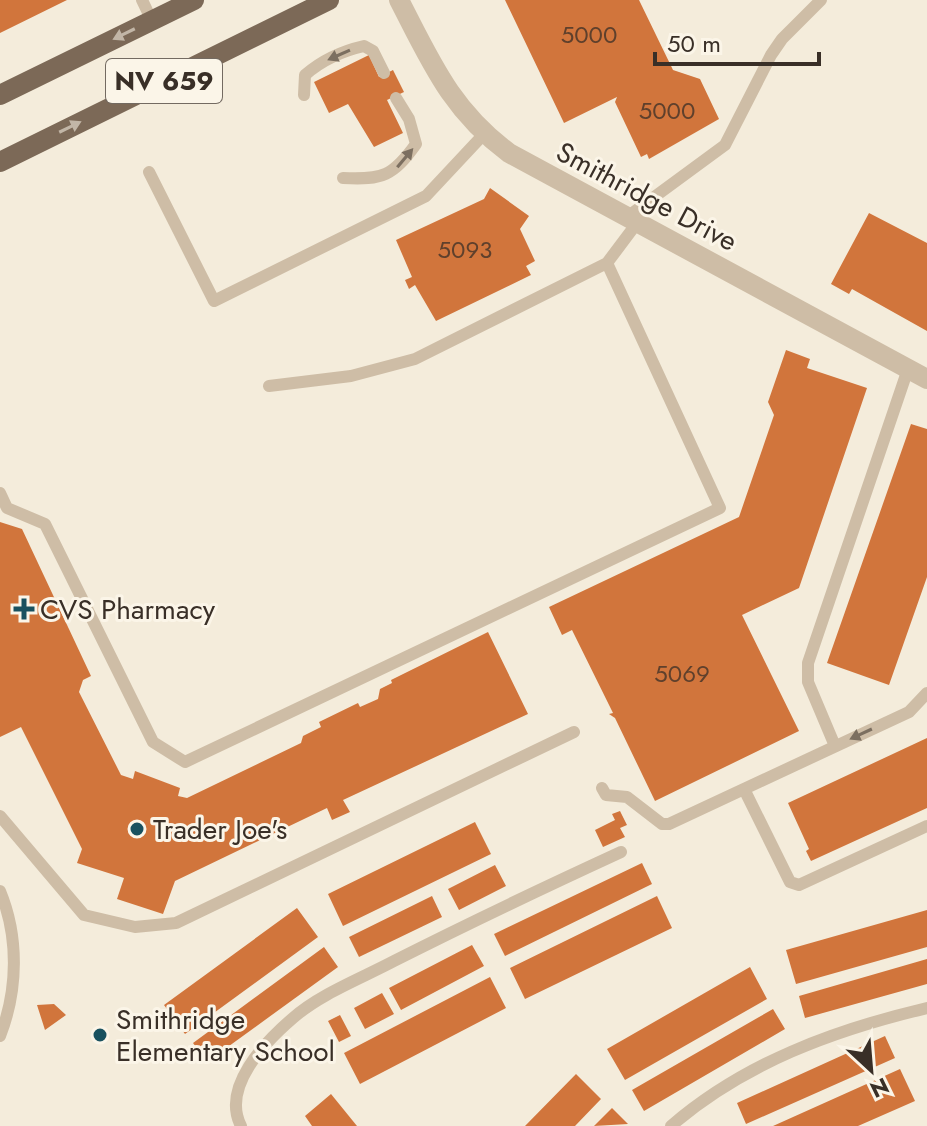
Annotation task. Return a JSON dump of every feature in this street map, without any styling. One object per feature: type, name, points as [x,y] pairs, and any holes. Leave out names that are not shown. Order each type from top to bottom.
[{"type":"main road","name":"NV 659","points":[[0,95],[194,0]]},
{"type":"main road","name":"NV 659","points":[[0,162],[329,0]]},
{"type":"street","name":"Smithridge Drive","points":[[399,0],[440,81],[459,109],[509,153],[927,379]]},
{"type":"lane","points":[[142,0],[152,21]]},
{"type":"lane","points":[[269,386],[351,376],[415,359],[607,263],[632,220],[725,145],[771,55],[782,39],[821,0]]},
{"type":"lane","points":[[304,95],[305,75],[317,65],[352,49],[364,46],[373,51],[384,73]]},
{"type":"lane","points":[[343,178],[377,179],[394,171],[416,144],[409,119],[396,98]]},
{"type":"lane","points":[[149,172],[214,301],[426,196],[484,134]]},
{"type":"lane","points":[[0,493],[7,508],[45,524],[153,742],[185,762],[720,508],[607,263]]},
{"type":"lane","points":[[835,746],[808,682],[808,663],[908,369]]},
{"type":"lane","points":[[602,788],[606,795],[627,797],[662,824],[669,824],[909,712],[927,693]]},
{"type":"lane","points":[[0,816],[84,915],[135,927],[176,923],[574,732]]},
{"type":"lane","points":[[744,789],[790,882],[799,885],[927,826]]},
{"type":"lane","points":[[241,1126],[234,1113],[241,1083],[257,1054],[295,1016],[491,912],[621,852]]},
{"type":"lane","points":[[0,891],[13,939],[14,970],[10,1003],[0,1036]]},
{"type":"lane","points":[[671,1126],[692,1108],[786,1051],[859,1024],[927,1008]]},
{"type":"building","points":[[0,0],[67,0],[0,33]]},
{"type":"building","points":[[505,0],[639,0],[673,70],[700,79],[719,119],[649,159],[647,154],[641,157],[615,102],[617,97],[564,123]]},
{"type":"building","points":[[369,55],[379,77],[393,70],[404,92],[387,100],[403,133],[374,147],[348,104],[329,113],[314,82]]},
{"type":"building","points":[[490,188],[529,216],[520,229],[535,261],[526,266],[531,275],[436,321],[415,285],[409,289],[405,280],[412,277],[396,240],[484,199]]},
{"type":"building","points":[[869,213],[927,243],[927,331],[852,289],[849,294],[831,284]]},
{"type":"building","points":[[786,350],[810,359],[807,368],[867,388],[799,588],[742,615],[799,731],[655,801],[615,718],[609,714],[613,713],[572,630],[562,635],[549,607],[739,517],[774,415],[768,402]]},
{"type":"building","points":[[911,424],[927,429],[927,577],[889,685],[827,663]]},
{"type":"building","points":[[0,522],[22,529],[91,676],[83,680],[79,692],[121,775],[133,779],[135,771],[180,788],[178,796],[187,798],[301,743],[303,736],[321,727],[319,722],[358,703],[360,707],[378,699],[380,689],[392,683],[391,680],[488,632],[528,714],[343,800],[350,812],[332,820],[327,808],[175,881],[163,914],[117,899],[124,878],[77,863],[82,849],[21,727],[0,737]]},
{"type":"building","points":[[927,738],[927,808],[811,861],[806,851],[809,849],[788,803]]},
{"type":"building","points":[[620,811],[627,825],[620,828],[625,837],[603,847],[595,830],[615,820],[612,814]]},
{"type":"building","points":[[475,822],[491,854],[343,926],[328,894]]},
{"type":"building","points":[[642,863],[652,884],[505,956],[494,934]]},
{"type":"building","points":[[495,865],[506,886],[459,910],[448,889]]},
{"type":"building","points":[[432,896],[442,917],[359,957],[349,937]]},
{"type":"building","points":[[657,896],[672,928],[525,999],[510,968]]},
{"type":"building","points":[[297,908],[318,937],[185,1034],[164,1005]]},
{"type":"building","points":[[927,910],[927,947],[796,984],[786,950]]},
{"type":"building","points":[[472,945],[484,966],[401,1010],[389,988]]},
{"type":"building","points":[[324,947],[338,967],[207,1062],[193,1043]]},
{"type":"building","points":[[927,959],[927,984],[805,1018],[799,996]]},
{"type":"building","points":[[750,967],[767,999],[625,1080],[607,1049]]},
{"type":"building","points":[[490,977],[506,1008],[360,1084],[344,1053]]},
{"type":"building","points":[[382,993],[394,1014],[365,1029],[354,1008]]},
{"type":"building","points":[[54,1004],[66,1015],[45,1030],[37,1005]]},
{"type":"building","points":[[773,1009],[785,1029],[644,1111],[632,1090]]},
{"type":"building","points":[[340,1015],[351,1036],[339,1042],[328,1021]]},
{"type":"building","points":[[885,1036],[895,1058],[746,1124],[737,1103]]},
{"type":"building","points":[[900,1069],[915,1101],[858,1126],[773,1126]]},
{"type":"building","points":[[576,1074],[601,1099],[575,1126],[525,1126]]},
{"type":"building","points":[[331,1094],[357,1126],[312,1126],[305,1116]]},
{"type":"building","points":[[612,1108],[628,1124],[594,1126]]},
{"type":"place","name":"CVS Pharmacy","points":[[24,609]]},
{"type":"place","name":"Trader Joe's","points":[[137,829]]},
{"type":"place","name":"Smithridge Elementary School","points":[[100,1035]]}]
